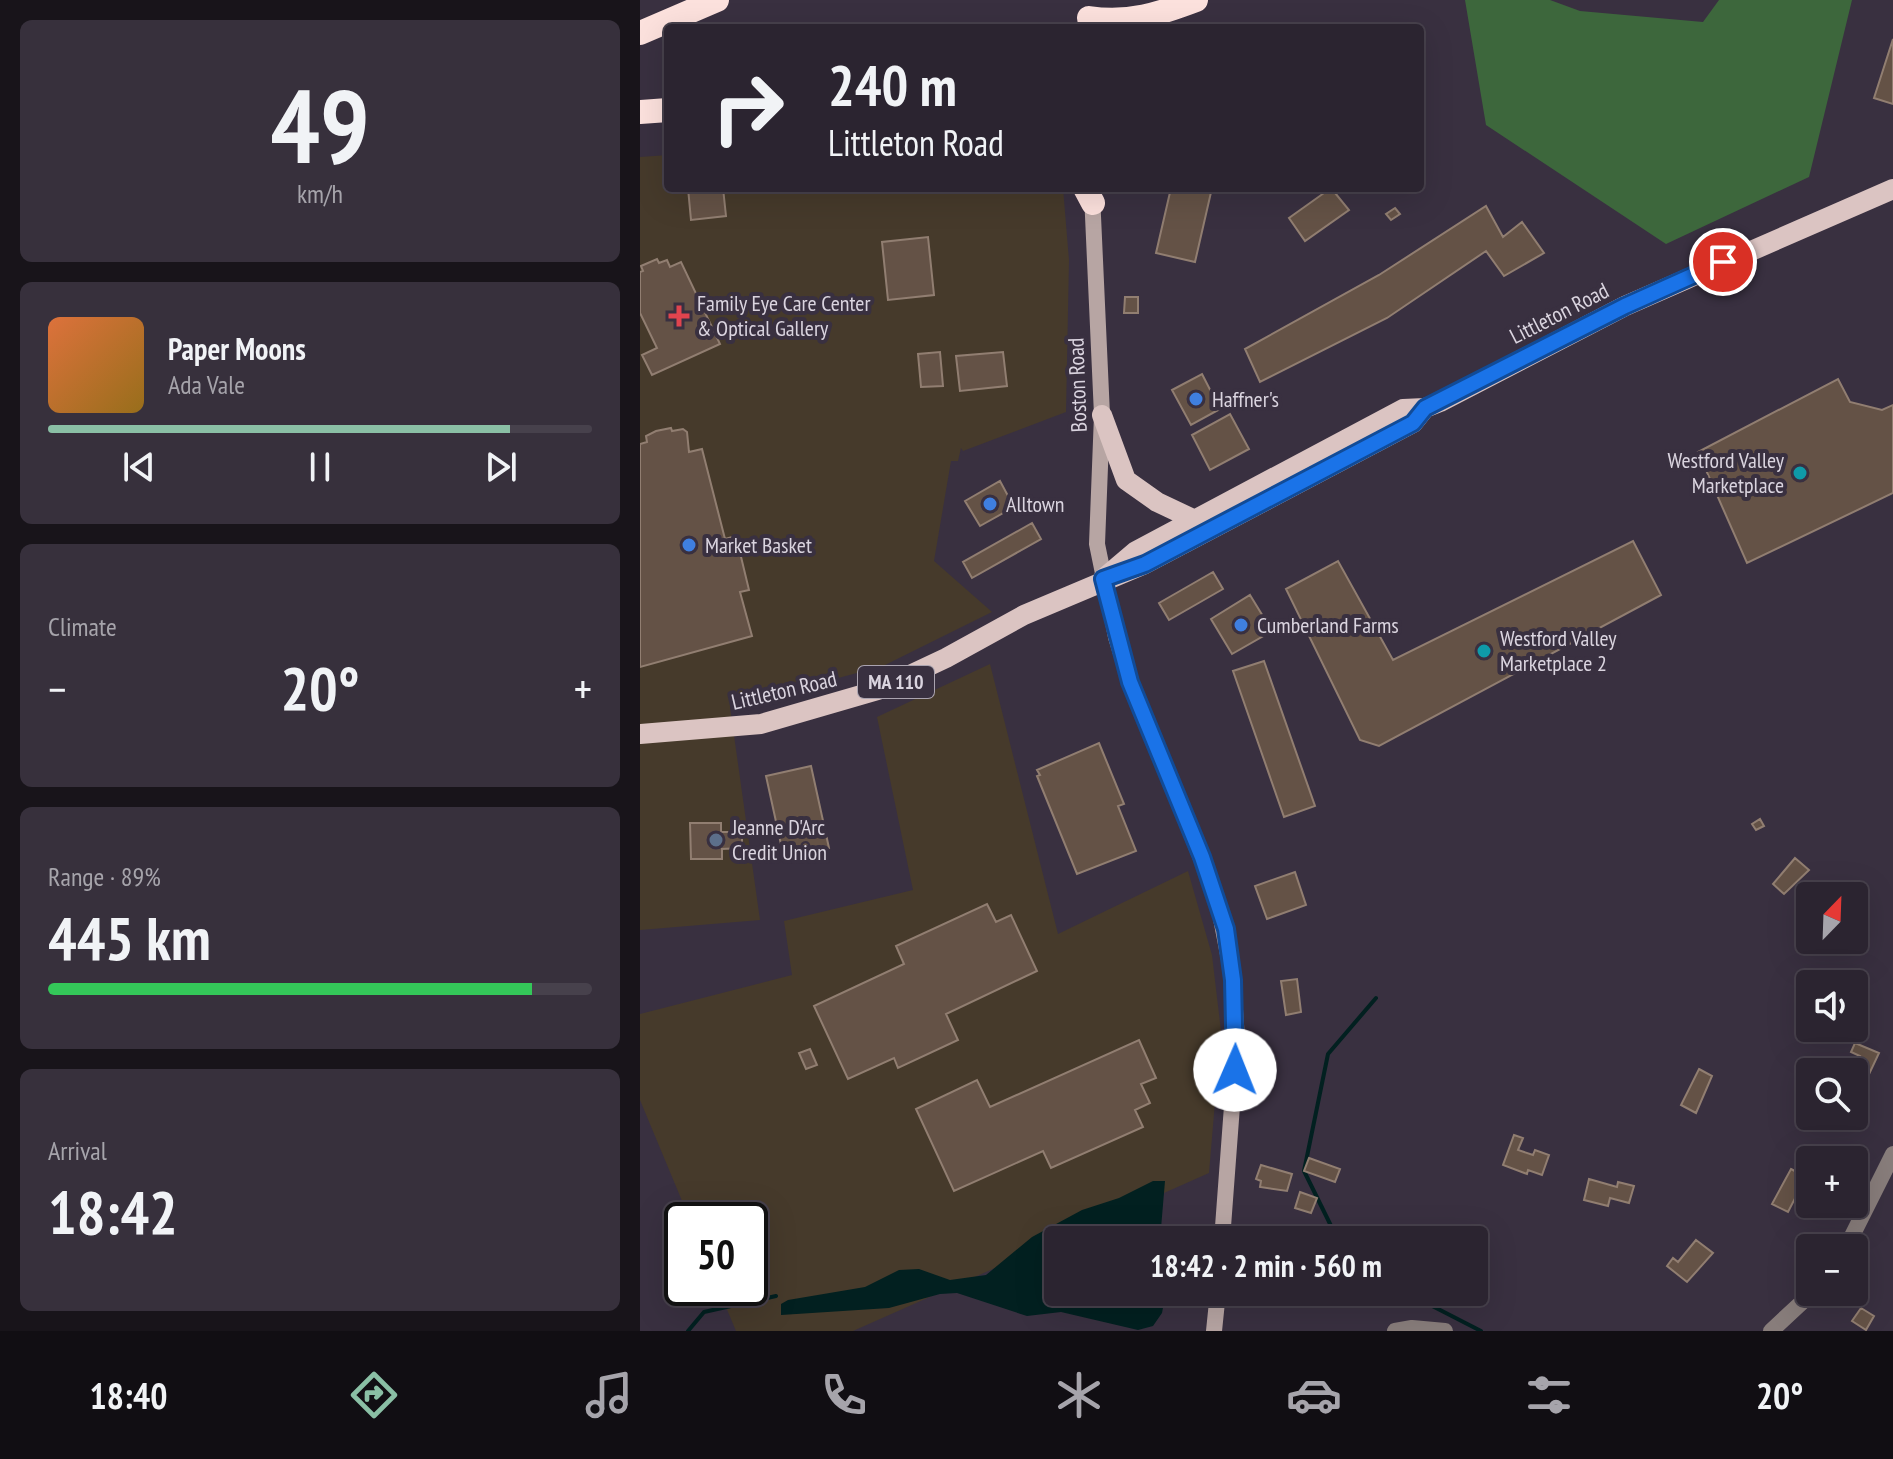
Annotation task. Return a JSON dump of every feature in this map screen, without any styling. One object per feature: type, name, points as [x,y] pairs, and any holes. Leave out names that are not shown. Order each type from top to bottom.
[{"type":"highway","points":[[640,33],[717,0]]},
{"type":"highway","points":[[1089,15],[1118,22],[1140,19],[1197,0]]},
{"type":"highway","points":[[1172,24],[1197,0]]},
{"type":"highway","points":[[640,112],[664,110]]},
{"type":"main road","name":"Littleton Road","points":[[1103,579],[1136,551],[1403,409],[1425,408],[1649,295],[1893,189]]},
{"type":"main road","name":"Boston Road","points":[[1090,193],[1102,415],[1097,544],[1103,579],[1130,682],[1202,857],[1226,929],[1237,1039],[1223,1226]]},
{"type":"main road","name":"Littleton Road","points":[[640,734],[761,724],[850,701],[913,675],[1024,615],[1153,560],[1413,423],[1425,408]]},
{"type":"main road","points":[[1102,415],[1126,480],[1157,502],[1195,520]]},
{"type":"main road","points":[[1214,1331],[1217,1306]]},
{"type":"street","points":[[1853,1234],[1893,1154]]},
{"type":"street","points":[[1771,1331],[1798,1306]]},
{"type":"street","points":[[1395,1331],[1412,1328],[1445,1331]]},
{"type":"shaded area","points":[[664,155],[664,192],[1063,192],[1069,260],[1066,412],[963,451],[961,448],[958,461],[951,461],[934,561],[992,612],[883,666],[730,707],[760,920],[640,930],[640,157]]},
{"type":"shaded area","points":[[990,664],[1058,934],[1188,871],[1212,955],[1221,1031],[1209,1173],[1090,1226],[1044,1226],[1044,1246],[853,1331],[736,1331],[726,1306],[768,1306],[768,1202],[682,1202],[640,1100],[640,1014],[792,975],[784,921],[913,890],[877,717]]},
{"type":"shaded area","points":[[1153,1181],[1165,1181],[1161,1226],[1052,1226],[1082,1210],[1119,1198]]},
{"type":"shaded area","points":[[1044,1231],[1044,1306],[1163,1306],[1162,1313],[1153,1326],[1138,1330],[1061,1312],[1027,1316],[957,1293],[940,1294],[889,1308],[781,1315],[781,1304],[788,1300],[865,1287],[899,1270],[919,1269],[950,1280],[986,1275]]},
{"type":"green space","points":[[1465,0],[1550,0],[1580,11],[1703,22],[1719,0],[1852,0],[1809,177],[1666,244],[1486,125]]},
{"type":"building","points":[[1893,39],[1893,104],[1874,98]]},
{"type":"building","points":[[688,192],[723,192],[726,216],[691,220]]},
{"type":"building","points":[[1170,192],[1211,192],[1195,262],[1156,253]]},
{"type":"building","points":[[1325,192],[1334,192],[1349,210],[1305,241],[1289,218]]},
{"type":"building","points":[[1486,206],[1503,237],[1522,222],[1544,253],[1504,276],[1486,251],[1387,318],[1260,382],[1245,349],[1379,275]]},
{"type":"building","points":[[1395,208],[1400,214],[1391,220],[1386,214]]},
{"type":"building","points":[[928,237],[934,295],[888,300],[882,242]]},
{"type":"building","points":[[657,259],[659,263],[667,260],[670,267],[681,262],[720,344],[652,375],[642,355],[657,348],[640,313],[640,272],[643,271],[641,266]]},
{"type":"building","points":[[1125,297],[1138,297],[1138,313],[1124,313]]},
{"type":"building","points":[[940,352],[943,386],[921,387],[918,354]]},
{"type":"building","points":[[1003,352],[1007,386],[960,391],[956,356]]},
{"type":"building","name":"Haffner's","points":[[1202,374],[1220,409],[1191,425],[1172,390]]},
{"type":"building","name":"Westford Valley Marketplace","points":[[1838,379],[1850,402],[1882,410],[1893,405],[1893,493],[1747,563],[1698,452]]},
{"type":"building","points":[[1230,414],[1249,449],[1210,470],[1192,435]]},
{"type":"building","name":"Market Basket","points":[[671,428],[672,431],[683,429],[687,432],[689,452],[702,449],[725,539],[736,536],[749,590],[740,592],[752,636],[640,667],[640,444],[647,442],[646,436]]},
{"type":"building","name":"Alltown","points":[[1000,481],[1014,507],[980,526],[965,501]]},
{"type":"building","points":[[1032,523],[1041,539],[972,578],[963,562]]},
{"type":"building","name":"Westford Valley Marketplace 2","points":[[1633,541],[1661,595],[1379,746],[1360,740],[1286,589],[1338,561],[1393,660]]},
{"type":"building","name":"Cumberland Farms","points":[[1213,572],[1223,589],[1169,620],[1159,603]]},
{"type":"building","name":"Cumberland Farms","points":[[1250,595],[1272,631],[1232,654],[1211,619]]},
{"type":"building","points":[[1264,661],[1315,806],[1284,817],[1233,671]]},
{"type":"building","points":[[1099,743],[1124,804],[1118,806],[1136,851],[1077,874],[1037,770]]},
{"type":"building","points":[[811,766],[829,848],[784,858],[766,776]]},
{"type":"building","points":[[1760,819],[1764,826],[1756,830],[1752,824]]},
{"type":"building","name":"Jeanne D'Arc Credit Union","points":[[690,823],[721,823],[721,832],[742,832],[742,848],[722,849],[722,859],[691,859]]},
{"type":"building","points":[[1795,858],[1809,870],[1784,894],[1773,884]]},
{"type":"building","points":[[1295,872],[1306,905],[1267,919],[1255,886]]},
{"type":"building","points":[[987,904],[996,922],[1011,915],[1037,971],[946,1014],[958,1040],[898,1068],[894,1058],[848,1079],[814,1006],[904,964],[896,946]]},
{"type":"building","points":[[1297,979],[1301,1012],[1286,1015],[1281,981]]},
{"type":"building","points":[[1139,1040],[1156,1078],[1141,1084],[1150,1103],[1135,1110],[1143,1127],[1051,1168],[1043,1151],[954,1191],[916,1109],[977,1080],[990,1107]]},
{"type":"building","points":[[1855,1043],[1879,1053],[1868,1076],[1868,1058],[1859,1058],[1851,1052]]},
{"type":"building","points":[[810,1049],[817,1065],[806,1069],[799,1053]]},
{"type":"building","points":[[1699,1069],[1712,1076],[1696,1113],[1681,1105]]},
{"type":"building","points":[[1514,1135],[1523,1138],[1518,1150],[1533,1155],[1535,1150],[1549,1155],[1542,1175],[1528,1170],[1527,1174],[1503,1165]]},
{"type":"building","points":[[1309,1158],[1340,1169],[1335,1182],[1304,1171]]},
{"type":"building","points":[[1261,1165],[1292,1174],[1287,1191],[1260,1187],[1261,1181],[1256,1179]]},
{"type":"building","points":[[1791,1169],[1796,1172],[1796,1196],[1788,1212],[1772,1204]]},
{"type":"building","points":[[1589,1179],[1617,1187],[1618,1182],[1634,1186],[1629,1203],[1610,1198],[1608,1206],[1584,1200]]},
{"type":"building","points":[[1300,1192],[1317,1198],[1311,1213],[1295,1208]]},
{"type":"building","points":[[1696,1240],[1713,1253],[1687,1282],[1667,1266],[1673,1258],[1678,1262]]},
{"type":"building","points":[[1861,1308],[1874,1316],[1866,1330],[1852,1321]]},
{"type":"waterway","points":[[1331,1226],[1304,1171],[1328,1054],[1376,998]]},
{"type":"waterway","points":[[688,1331],[704,1312],[776,1296]]},
{"type":"waterway","points":[[1432,1306],[1481,1331]]},
{"type":"place","name":"Family Eye Care Center & Optical Gallery","points":[[679,316]]},
{"type":"place","name":"Haffner's","points":[[1196,399]]},
{"type":"place","name":"Westford Valley Marketplace","points":[[1800,473]]},
{"type":"place","name":"Alltown","points":[[990,504]]},
{"type":"place","name":"Market Basket","points":[[689,545]]},
{"type":"place","name":"Cumberland Farms","points":[[1241,625]]},
{"type":"place","name":"Westford Valley Marketplace 2","points":[[1484,651]]},
{"type":"place","name":"Jeanne D'Arc Credit Union","points":[[716,840]]},
{"type":"route","points":[[1235,1070],[1237,1039],[1226,929],[1202,857],[1130,682],[1103,579],[1145,564],[1413,423],[1425,408],[1625,306],[1723,262]]}]
